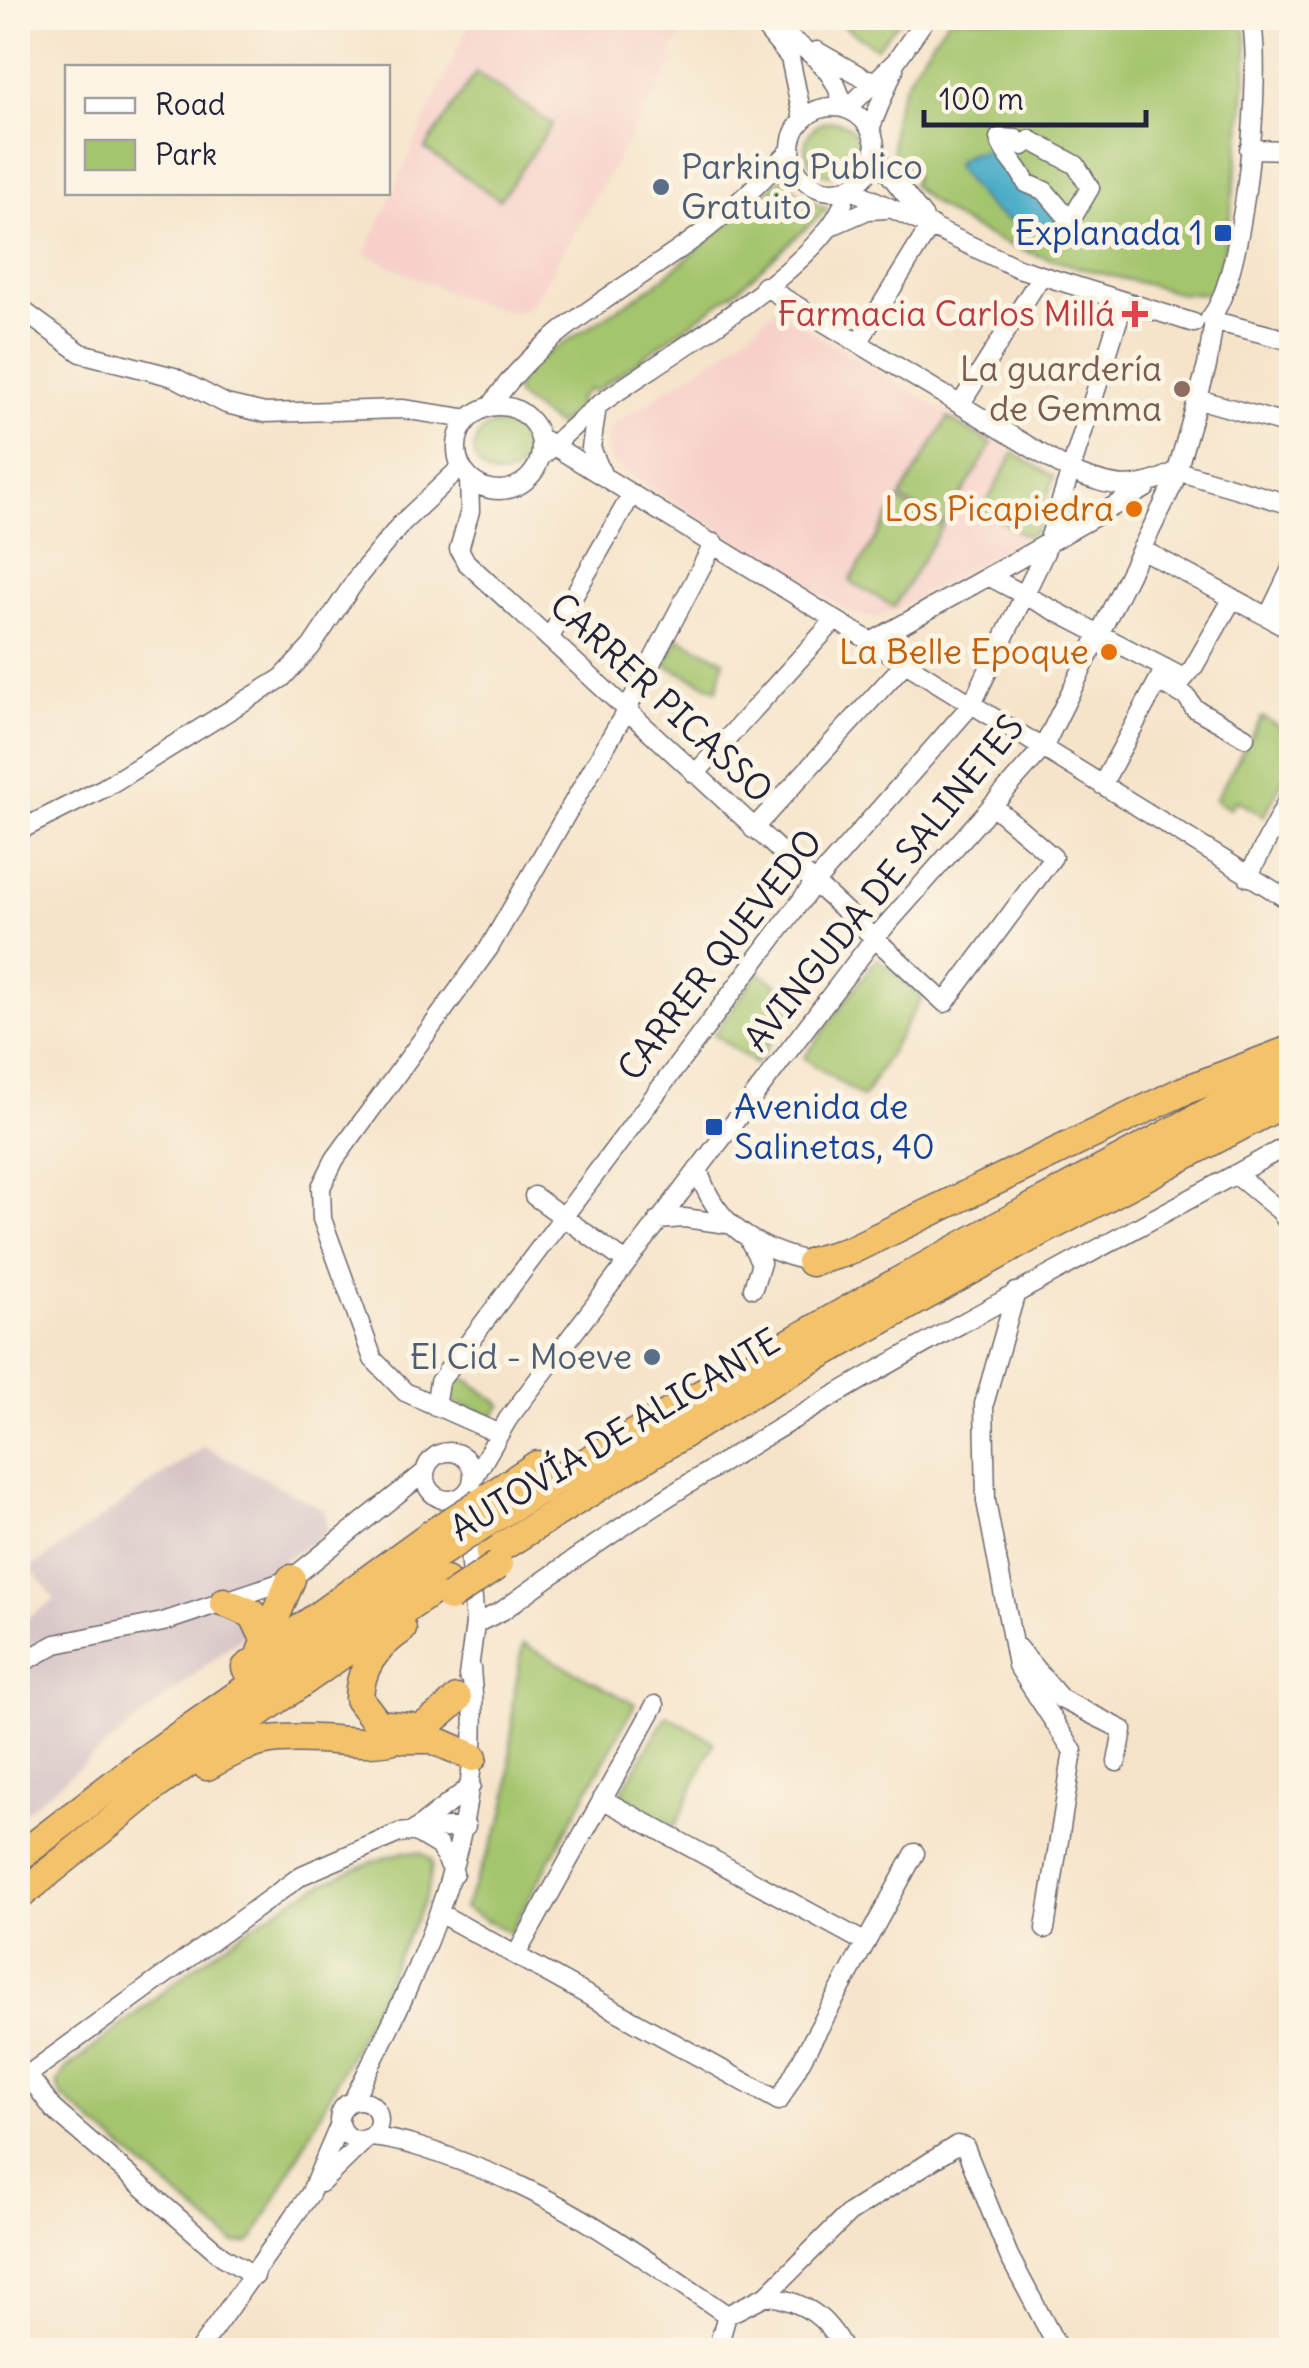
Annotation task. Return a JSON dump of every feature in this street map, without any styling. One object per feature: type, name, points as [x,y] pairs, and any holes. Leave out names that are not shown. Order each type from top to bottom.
[{"type":"highway","points":[[810,1262],[848,1251],[1183,1092],[1292,1049]]},
{"type":"highway","name":"AUTOVÍA DE ALICANTE","points":[[18,1897],[441,1567],[475,1503],[713,1384],[1054,1193],[1292,1068]]},
{"type":"highway","name":"AUTOVÍA DE ALICANTE","points":[[18,1858],[146,1759],[441,1567],[494,1560],[738,1401],[1027,1239],[1292,1099]]},
{"type":"highway","points":[[475,1503],[536,1465]]},
{"type":"highway","points":[[146,1759],[168,1729],[262,1648],[441,1567]]},
{"type":"highway","points":[[431,1723],[391,1728],[378,1724],[365,1712],[360,1683],[380,1644],[441,1567]]},
{"type":"highway","points":[[262,1648],[292,1580]]},
{"type":"highway","points":[[224,1602],[252,1614],[262,1648]]},
{"type":"highway","points":[[404,1740],[457,1700]]},
{"type":"highway","points":[[124,1815],[157,1800],[234,1752],[280,1739],[368,1743],[432,1738],[473,1757]]},
{"type":"street","points":[[465,472],[460,434],[469,419],[492,406],[515,371],[548,340],[690,241],[791,150],[802,120],[790,58],[757,18],[807,49],[864,78],[879,81]]},
{"type":"street","points":[[845,109],[879,81],[926,18]]},
{"type":"street","name":"AVINGUDA DE SALINETES","points":[[18,1665],[56,1644],[163,1622],[292,1580],[386,1507],[425,1472],[438,1454],[476,1445],[501,1426],[873,940],[1043,748],[1177,471],[1198,398],[1208,324],[1220,306],[1230,275],[1249,149],[1258,55],[1251,18]]},
{"type":"street","points":[[807,49],[840,86],[845,109]]},
{"type":"street","points":[[896,61],[870,129],[875,156],[932,225]]},
{"type":"street","points":[[802,120],[821,109],[845,109],[870,129]]},
{"type":"street","points":[[999,138],[1016,139],[1023,146],[1030,140],[1076,165],[1090,188],[1074,216],[1067,217],[1045,191],[1026,182],[1023,170],[1002,150],[999,138]]},
{"type":"street","points":[[1249,149],[1292,150]]},
{"type":"street","points":[[791,150],[800,174],[820,189],[847,189],[932,225],[968,248],[1040,276],[1208,324],[1292,341]]},
{"type":"street","points":[[836,224],[847,189],[863,179],[875,156]]},
{"type":"street","points":[[465,472],[496,490],[512,489],[535,471],[545,447],[597,406],[716,328],[836,224],[868,210],[894,209]]},
{"type":"street","points":[[858,344],[932,225]]},
{"type":"street","points":[[960,405],[1040,276]]},
{"type":"street","points":[[764,286],[1070,471],[1103,484],[1146,488]]},
{"type":"street","name":"CARRER QUEVEDO","points":[[435,1406],[438,1382],[560,1216],[814,884],[972,704],[1048,540],[1124,301]]},
{"type":"street","points":[[18,307],[82,353],[174,377],[226,404],[265,413],[402,409],[469,419]]},
{"type":"street","points":[[1198,398],[1292,426]]},
{"type":"street","points":[[492,406],[522,412],[545,447],[714,543],[1292,902]]},
{"type":"street","points":[[597,406],[590,448],[603,477]]},
{"type":"street","points":[[871,642],[1177,471],[1292,505]]},
{"type":"street","points":[[18,831],[104,788],[282,678],[311,647],[360,574],[402,522],[465,472]]},
{"type":"street","name":"CARRER PICASSO","points":[[465,472],[470,512],[459,549],[466,562],[873,940],[945,1002],[1053,857],[992,805]]},
{"type":"street","points":[[549,639],[632,494]]},
{"type":"street","points":[[501,1426],[480,1422],[405,1392],[374,1359],[322,1219],[321,1188],[335,1159],[489,948],[626,711],[714,543]]},
{"type":"street","points":[[1140,549],[1292,630]]},
{"type":"street","points":[[1268,618],[1292,567]]},
{"type":"street","points":[[988,576],[1099,634],[1170,679],[1194,708],[1244,737]]},
{"type":"street","points":[[1102,785],[1170,679],[1194,668],[1232,598]]},
{"type":"street","points":[[695,774],[836,620]]},
{"type":"street","points":[[753,828],[905,663]]},
{"type":"street","points":[[1248,877],[1292,792]]},
{"type":"street","points":[[475,1624],[502,1612],[695,1476],[831,1394],[1292,1143]]},
{"type":"street","points":[[698,1168],[705,1193],[728,1224],[750,1242],[810,1262]]},
{"type":"street","points":[[1235,1174],[1280,1211],[1292,1229]]},
{"type":"street","points":[[534,1196],[626,1262]]},
{"type":"street","points":[[658,1220],[684,1218],[728,1224]]},
{"type":"street","points":[[750,1242],[761,1263],[752,1288]]},
{"type":"street","points":[[1016,1292],[984,1404],[986,1501],[1017,1647],[1017,1665],[1073,1751],[1045,1928]]},
{"type":"street","name":"AVINGUDA DE SALINETES","points":[[475,1503],[501,1426]]},
{"type":"street","points":[[199,2350],[310,2194],[339,2126],[339,2115],[353,2100],[386,2035],[441,1914],[454,1873],[466,1826],[473,1757],[475,1503],[466,1458],[452,1452]]},
{"type":"street","points":[[425,1472],[427,1486],[441,1498],[462,1496],[475,1503]]},
{"type":"street","points":[[386,1507],[419,1496],[475,1503]]},
{"type":"street","points":[[1017,1647],[1062,1699],[1123,1730],[1117,1762]]},
{"type":"street","points":[[471,1668],[457,1700],[473,1757]]},
{"type":"street","points":[[516,1955],[655,1705]]},
{"type":"street","points":[[413,1831],[442,1813],[471,1786]]},
{"type":"street","points":[[602,1800],[866,1942]]},
{"type":"street","points":[[255,2276],[222,2256],[22,2078],[302,1875],[357,1849],[413,1831],[466,1826]]},
{"type":"street","points":[[413,1831],[439,1846],[454,1873]]},
{"type":"street","points":[[441,1914],[779,2100],[915,1852]]},
{"type":"street","points":[[310,2194],[368,2138],[378,2113],[375,2080],[386,2035]]},
{"type":"street","points":[[353,2100],[378,2113],[422,2147]]},
{"type":"street","points":[[339,2126],[345,2135],[422,2147],[525,2184],[574,2210],[727,2315]]},
{"type":"street","points":[[717,2350],[727,2315],[767,2295],[850,2213],[956,2145],[965,2147],[1009,2256],[1059,2350]]},
{"type":"street","points":[[767,2295],[796,2301],[820,2314],[844,2350]]},
{"type":"shaded area","points":[[472,18],[692,18],[670,55],[675,61],[532,304],[516,313],[461,298],[365,254]]},
{"type":"shaded area","points":[[775,310],[1014,453],[982,510],[1026,536],[881,618],[865,617],[852,614],[616,466],[608,455],[606,438],[614,424],[723,353]]},
{"type":"shaded area","points":[[204,1446],[324,1510],[328,1533],[258,1576],[227,1588],[250,1630],[18,1817],[18,1624],[55,1600],[31,1568]]},
{"type":"green space","points":[[847,18],[902,18],[876,48],[841,24]]},
{"type":"green space","points":[[949,18],[1241,18],[1247,59],[1241,129],[1224,251],[1211,293],[1183,294],[1039,256],[971,227],[912,185],[915,177],[894,156],[894,117],[906,82]]},
{"type":"green space","points":[[476,73],[552,124],[500,200],[425,149]]},
{"type":"green space","points":[[832,121],[851,129],[859,148],[851,167],[832,175],[813,167],[805,148],[813,129]]},
{"type":"green space","points":[[785,176],[801,197],[827,209],[737,290],[594,392],[589,389],[577,400],[580,405],[557,426],[516,396],[517,382],[531,364],[655,285]]},
{"type":"green space","points":[[948,418],[992,444],[944,524],[900,498]]},
{"type":"green space","points":[[500,424],[518,432],[526,450],[518,468],[500,476],[482,468],[474,450],[482,432]]},
{"type":"green space","points":[[1014,453],[1054,477],[1035,533],[1026,536],[982,511]]},
{"type":"green space","points":[[898,501],[942,527],[894,607],[850,581]]},
{"type":"green space","points":[[679,638],[724,660],[717,690],[665,665]]},
{"type":"green space","points":[[1262,717],[1291,734],[1291,764],[1264,816],[1236,800],[1230,809],[1215,800]]},
{"type":"green space","points":[[877,958],[922,997],[863,1098],[804,1058]]},
{"type":"green space","points":[[759,972],[800,1001],[755,1064],[714,1034]]},
{"type":"green space","points":[[457,1372],[502,1405],[493,1416],[446,1400],[443,1391]]},
{"type":"green space","points":[[523,1644],[635,1704],[510,1933],[464,1908],[503,1818],[509,1789],[513,1701]]},
{"type":"green space","points":[[667,1715],[714,1742],[675,1827],[620,1794]]},
{"type":"green space","points":[[404,1852],[421,1853],[431,1860],[429,1886],[419,1912],[345,2066],[255,2237],[249,2243],[234,2243],[61,2096],[57,2083],[66,2069],[184,1975],[268,1915],[357,1868]]},
{"type":"water","points":[[1002,150],[1067,217],[1071,232],[1064,236],[1003,217],[980,198],[955,166],[969,154]]},
{"type":"place","name":"Parking Publico Gratuito","points":[[661,187]]},
{"type":"place","name":"Explanada 1","points":[[1223,233]]},
{"type":"place","name":"Farmacia Carlos Millá","points":[[1135,314]]},
{"type":"place","name":"La guardería de Gemma","points":[[1182,389]]},
{"type":"place","name":"Los Picapiedra","points":[[1134,509]]},
{"type":"place","name":"La Belle Epoque","points":[[1109,652]]},
{"type":"place","name":"Avenida de Salinetas, 40","points":[[714,1127]]},
{"type":"place","name":"El Cid - Moeve","points":[[652,1357]]}]
